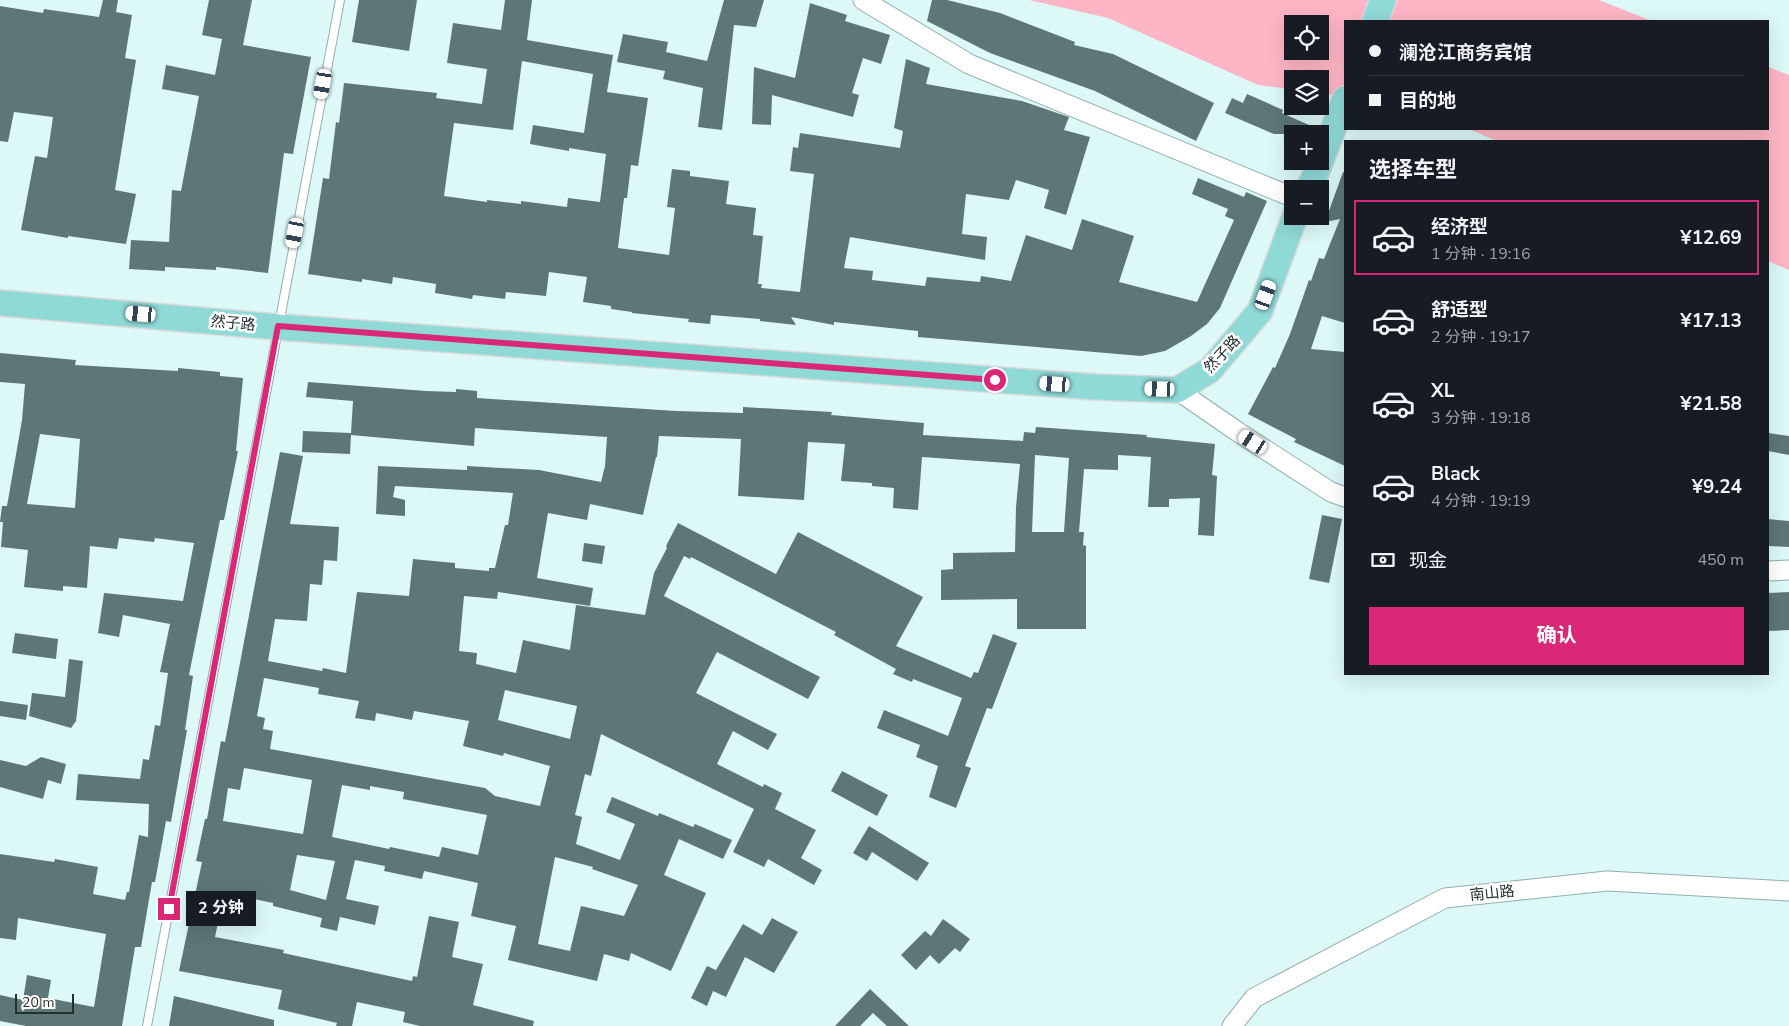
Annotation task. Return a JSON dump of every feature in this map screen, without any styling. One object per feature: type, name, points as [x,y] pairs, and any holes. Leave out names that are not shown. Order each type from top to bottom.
[{"type":"main road","points":[[1375,20],[1383,0]]},
{"type":"main road","points":[[1312,180],[1344,101]]},
{"type":"main road","name":"然子路","points":[[0,303],[278,326],[1095,387],[1177,390],[1210,370],[1260,311],[1292,225]]},
{"type":"street","points":[[863,0],[969,64],[1284,194]]},
{"type":"street","points":[[1177,390],[1331,492],[1344,496]]},
{"type":"street","points":[[1769,571],[1789,570]]},
{"type":"street","name":"南山路","points":[[1232,1026],[1254,998],[1445,898],[1607,880],[1789,891]]},
{"type":"lane","points":[[147,1026],[340,0]]},
{"type":"shaded area","points":[[1029,0],[1599,0],[1649,20],[1344,20],[1344,96],[1329,94],[1329,70],[1284,70],[1284,88],[1258,85],[1108,18]]},
{"type":"shaded area","points":[[1769,67],[1789,75],[1789,270],[1769,261],[1769,140],[1495,140],[1471,130],[1769,130]]},
{"type":"building","points":[[103,0],[118,0],[116,12],[132,15],[125,58],[136,60],[115,190],[136,194],[126,244],[68,236],[68,238],[21,230],[35,156],[47,158],[53,117],[14,112],[8,142],[0,141],[0,6],[43,13],[44,9],[99,17]]},
{"type":"building","points":[[209,0],[252,0],[243,45],[311,57],[293,154],[284,153],[268,273],[216,267],[216,270],[165,267],[165,271],[129,269],[131,240],[169,242],[172,190],[181,191],[199,96],[162,89],[166,65],[215,75],[222,39],[202,35]]},
{"type":"building","points":[[359,0],[417,0],[409,51],[352,42]]},
{"type":"building","points":[[505,0],[532,0],[527,40],[613,55],[607,92],[648,98],[638,166],[631,165],[627,198],[624,198],[618,248],[669,255],[675,208],[667,207],[672,169],[690,171],[690,176],[729,181],[726,204],[756,208],[753,235],[763,236],[758,284],[762,284],[761,288],[800,292],[814,174],[790,171],[793,147],[798,148],[800,133],[900,148],[903,131],[894,128],[906,59],[930,68],[926,84],[1022,101],[1069,117],[1064,130],[1090,137],[1066,215],[1044,208],[1049,190],[1016,180],[1009,200],[966,194],[962,234],[987,237],[985,260],[850,237],[844,268],[873,271],[872,280],[925,286],[927,277],[980,282],[981,276],[1011,281],[1026,235],[1072,250],[1082,219],[1134,236],[1119,282],[1197,302],[1234,220],[1225,216],[1228,209],[1192,194],[1198,178],[1244,197],[1246,192],[1267,201],[1220,308],[1207,324],[1165,351],[1141,356],[918,337],[918,331],[834,322],[834,325],[791,317],[796,325],[760,321],[760,319],[711,315],[710,324],[688,322],[689,319],[632,313],[611,309],[611,306],[583,302],[587,277],[549,272],[546,296],[506,292],[505,299],[473,295],[472,299],[435,293],[436,284],[393,277],[392,284],[362,279],[362,282],[308,274],[323,178],[329,179],[336,122],[339,123],[344,83],[437,93],[436,98],[482,104],[487,69],[447,63],[453,23],[501,30]],"holes":[[[522,61],[593,74],[584,133],[533,125],[530,144],[569,151],[569,148],[606,154],[600,202],[568,198],[567,207],[521,201],[521,204],[487,200],[487,202],[444,196],[454,123],[513,130]]]},
{"type":"building","points":[[724,0],[764,0],[756,27],[734,25],[722,130],[698,127],[703,88],[663,79],[665,71],[617,62],[623,34],[668,42],[666,52],[707,61]]},
{"type":"building","points":[[932,0],[947,0],[1000,13],[1075,42],[1074,45],[1113,54],[1214,103],[1196,141],[1095,91],[990,53],[927,21]]},
{"type":"building","points":[[810,3],[847,15],[845,21],[890,35],[881,64],[863,58],[852,93],[859,95],[853,117],[772,95],[771,125],[752,124],[754,67],[795,78]]},
{"type":"building","points":[[1247,94],[1283,110],[1282,113],[1284,115],[1309,125],[1284,125],[1284,134],[1274,134],[1225,113],[1232,98],[1243,103]]},
{"type":"building","points":[[1344,172],[1344,323],[1322,316],[1311,349],[1344,352],[1344,466],[1294,442],[1296,439],[1248,414],[1273,367],[1275,368],[1290,334],[1309,280],[1311,281],[1319,258],[1324,259],[1340,219],[1329,221],[1329,211]]},
{"type":"building","points":[[0,353],[76,360],[75,365],[178,371],[178,368],[220,372],[220,376],[243,378],[236,451],[238,451],[224,520],[220,520],[189,675],[193,676],[185,730],[187,730],[171,822],[166,821],[155,882],[152,882],[141,947],[135,947],[122,1026],[26,1026],[0,1021],[0,995],[23,1000],[27,975],[51,980],[48,998],[94,1007],[106,934],[18,918],[16,940],[0,938],[0,854],[54,862],[55,859],[98,867],[93,894],[125,900],[127,892],[129,892],[139,835],[148,837],[149,804],[76,800],[78,774],[140,779],[143,759],[149,760],[155,725],[160,726],[168,673],[160,672],[170,624],[123,615],[119,637],[98,633],[104,593],[183,601],[194,543],[155,538],[154,542],[119,538],[117,549],[90,546],[87,588],[63,586],[63,591],[24,587],[28,550],[1,547],[3,522],[0,522],[2,506],[7,506],[22,420],[25,384],[0,382]],"holes":[[[40,434],[80,439],[75,508],[27,504]]]},
{"type":"building","points":[[308,382],[426,391],[456,392],[456,389],[477,391],[477,398],[676,411],[743,413],[743,407],[832,412],[831,415],[924,423],[923,435],[1023,441],[1024,432],[1035,433],[1036,427],[1147,435],[1146,437],[1215,444],[1212,475],[1217,476],[1214,536],[1198,535],[1200,498],[1169,499],[1169,507],[1148,507],[1151,457],[1118,455],[1118,470],[1084,469],[1079,532],[1084,532],[1083,545],[1086,546],[1086,629],[1017,629],[1017,599],[941,600],[941,570],[953,569],[953,553],[1015,552],[1016,507],[1020,464],[922,457],[918,510],[893,508],[894,488],[872,486],[872,483],[841,481],[845,444],[808,442],[804,500],[738,496],[741,439],[659,436],[657,457],[643,515],[590,504],[587,520],[548,513],[537,578],[593,588],[590,606],[498,592],[497,599],[464,596],[459,651],[477,653],[476,664],[516,673],[523,640],[570,650],[576,605],[645,615],[654,573],[678,523],[776,574],[798,532],[923,597],[896,646],[971,678],[974,672],[978,673],[993,634],[1017,643],[992,709],[987,708],[965,766],[971,768],[956,808],[929,797],[938,766],[916,757],[920,745],[877,728],[884,710],[948,736],[962,698],[913,679],[912,682],[893,674],[896,669],[834,635],[836,632],[691,557],[690,559],[684,556],[664,596],[820,677],[808,699],[717,652],[696,693],[777,734],[768,750],[733,731],[717,764],[763,787],[764,784],[782,793],[775,809],[816,830],[801,858],[822,870],[814,885],[768,859],[764,867],[733,852],[754,809],[601,734],[591,776],[585,774],[575,815],[582,817],[576,844],[620,860],[635,824],[606,812],[612,797],[658,816],[659,813],[693,827],[695,824],[732,840],[723,859],[679,839],[664,875],[706,893],[671,971],[631,953],[629,961],[604,954],[597,981],[508,960],[516,926],[471,916],[478,883],[424,871],[422,879],[384,871],[385,866],[355,860],[346,899],[379,906],[375,925],[340,917],[337,931],[320,927],[322,918],[273,906],[273,903],[224,893],[215,937],[284,950],[283,953],[412,981],[413,976],[417,977],[429,916],[459,922],[452,957],[483,964],[473,1005],[534,1021],[533,1026],[420,1026],[403,1022],[405,1012],[357,1002],[352,1026],[336,1026],[337,1023],[278,1009],[282,990],[179,971],[202,862],[196,861],[205,819],[207,819],[221,741],[225,742],[280,452],[303,456],[290,524],[339,527],[337,561],[324,560],[322,585],[310,584],[307,621],[275,619],[268,661],[322,671],[323,668],[346,673],[357,592],[409,596],[413,559],[455,563],[455,568],[489,571],[489,568],[495,568],[505,525],[508,525],[513,493],[395,486],[393,497],[405,500],[405,516],[376,514],[378,466],[467,470],[467,466],[539,470],[601,482],[605,466],[607,437],[475,428],[474,446],[351,435],[350,454],[302,452],[303,431],[351,433],[353,401],[306,397]],"holes":[[[1035,455],[1069,458],[1064,532],[1032,532]],[[264,678],[319,688],[318,694],[359,701],[355,718],[375,721],[376,713],[412,720],[414,711],[469,721],[463,746],[503,756],[504,753],[550,766],[540,806],[495,796],[485,788],[270,749],[273,731],[263,729],[265,718],[257,716]],[[505,690],[577,706],[570,739],[498,720]],[[244,768],[312,780],[303,834],[223,821],[228,788],[240,790]],[[342,785],[370,790],[370,786],[404,792],[403,799],[487,815],[478,855],[442,847],[439,857],[390,847],[389,849],[332,837]],[[297,855],[335,861],[326,900],[290,890]],[[555,857],[593,867],[592,869],[638,885],[624,916],[581,906],[570,951],[538,944]]]},
{"type":"building","points":[[1769,433],[1789,436],[1789,455],[1769,451]]},
{"type":"building","points":[[1322,515],[1342,519],[1329,583],[1309,579]]},
{"type":"building","points":[[1769,519],[1789,521],[1789,547],[1769,546]]},
{"type":"building","points":[[584,543],[605,546],[602,564],[582,561]]},
{"type":"building","points":[[1789,592],[1789,630],[1769,631],[1769,593]]},
{"type":"building","points":[[15,633],[58,639],[56,659],[12,653]]},
{"type":"building","points":[[69,659],[83,661],[76,721],[71,728],[29,716],[32,693],[65,697]]},
{"type":"building","points":[[0,701],[28,705],[26,720],[0,716]]},
{"type":"building","points":[[41,757],[66,764],[61,784],[48,780],[43,799],[0,787],[0,760],[26,766]]},
{"type":"building","points":[[842,771],[888,795],[877,816],[831,791]]},
{"type":"building","points":[[869,826],[929,863],[917,881],[872,852],[867,861],[853,853]]},
{"type":"building","points":[[772,918],[798,932],[774,973],[745,957],[726,997],[713,991],[707,1006],[691,998],[707,966],[716,970],[743,924],[762,935]]},
{"type":"building","points":[[943,919],[970,939],[960,952],[955,948],[939,964],[930,955],[916,970],[901,955],[925,931],[931,936]]},
{"type":"building","points":[[870,989],[909,1026],[887,1026],[873,1013],[860,1026],[835,1026]]},
{"type":"building","points":[[174,996],[274,1020],[274,1026],[169,1026]]},
{"type":"route","points":[[169,909],[278,326],[995,380]]}]
